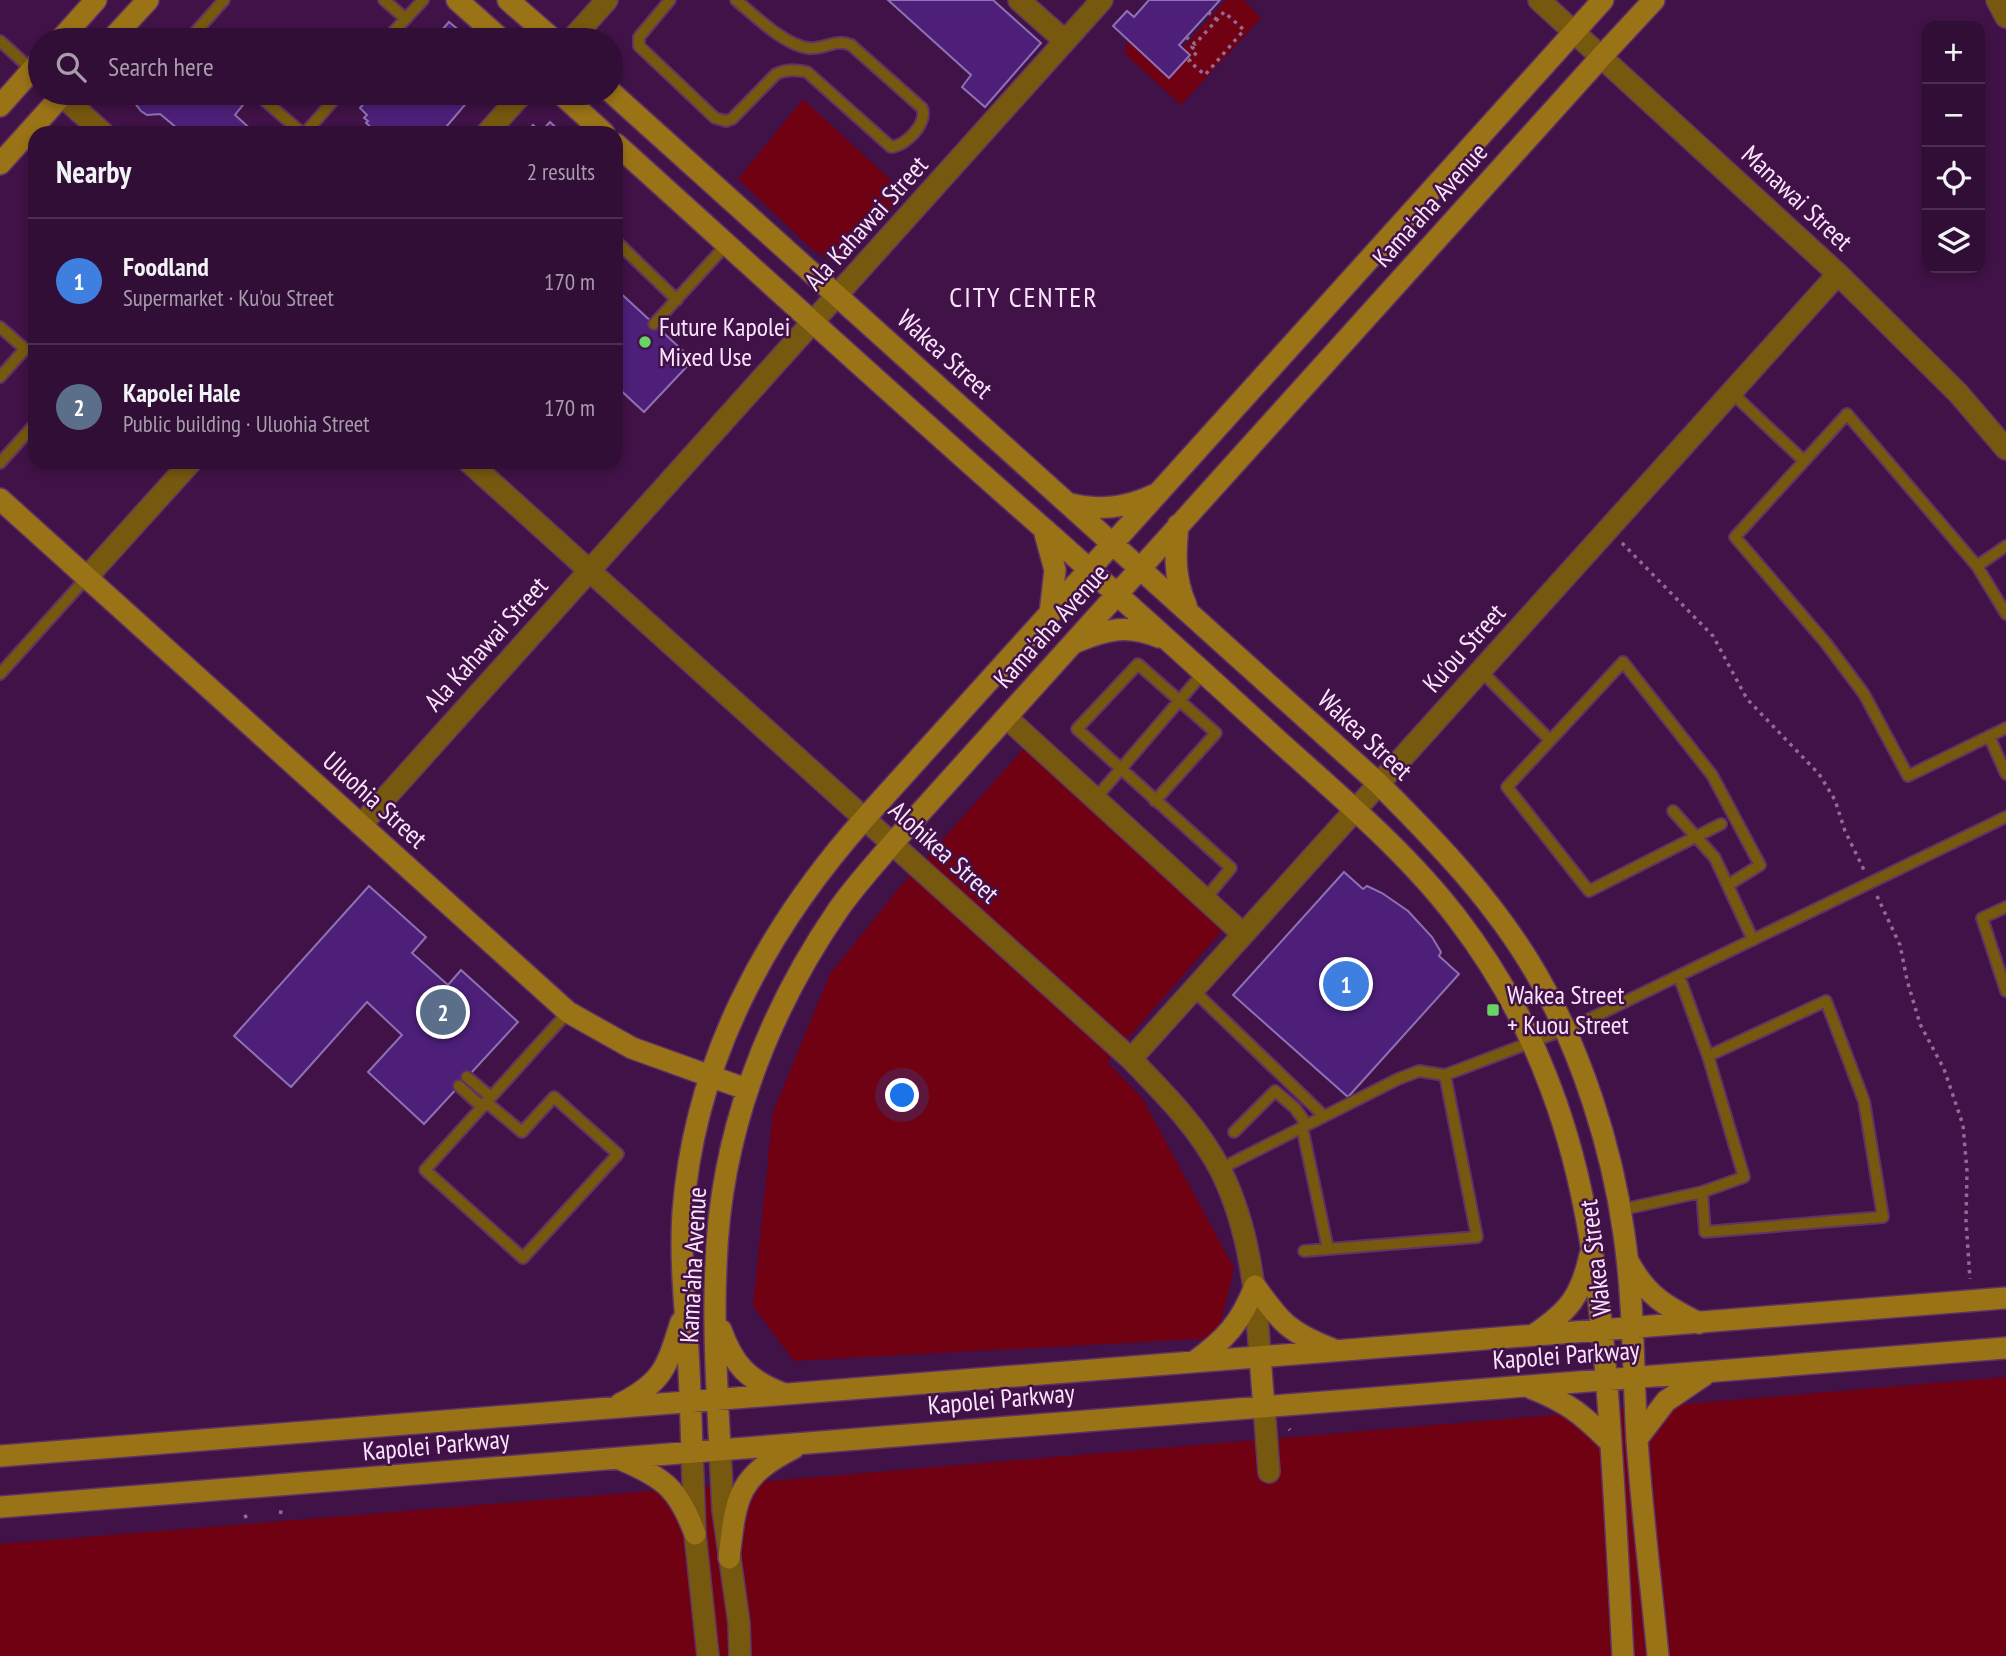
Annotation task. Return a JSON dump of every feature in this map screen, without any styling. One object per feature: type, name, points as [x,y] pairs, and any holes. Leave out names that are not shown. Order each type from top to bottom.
[{"type":"street","points":[[71,28],[96,0]]},
{"type":"street","points":[[122,28],[148,0]]},
{"type":"street","points":[[457,0],[488,28]]},
{"type":"street","points":[[508,0],[540,28]]},
{"type":"street","points":[[581,28],[607,0]]},
{"type":"street","points":[[1019,0],[1065,41]]},
{"type":"street","name":"Ala Kahawai Street","points":[[361,825],[1102,0]]},
{"type":"street","name":"Manawai Street","points":[[1539,0],[1838,275],[1958,393],[2006,449]]},
{"type":"street","name":"Kama'aha Avenue","points":[[692,1452],[684,1313],[683,1214],[687,1182],[696,1128],[710,1077],[743,993],[765,952],[807,888],[864,818],[1603,0]]},
{"type":"street","name":"Kama'aha Avenue","points":[[720,1450],[716,1265],[721,1204],[732,1140],[746,1089],[761,1050],[796,976],[840,907],[892,844],[1071,644],[1654,0]]},
{"type":"street","points":[[1997,0],[2006,17]]},
{"type":"street","points":[[0,106],[28,79]]},
{"type":"street","name":"Wakea Street","points":[[623,103],[1379,784],[1458,865],[1487,900],[1538,976],[1565,1031],[1602,1132],[1620,1210],[1627,1259],[1638,1442],[1658,1656]]},
{"type":"street","points":[[33,126],[52,105]]},
{"type":"street","points":[[74,105],[96,126]]},
{"type":"street","points":[[493,126],[512,105]]},
{"type":"street","points":[[573,105],[596,126]]},
{"type":"street","points":[[0,164],[28,132]]},
{"type":"street","name":"Wakea Street","points":[[623,150],[1355,810],[1401,855],[1460,921],[1504,990],[1533,1043],[1567,1135],[1598,1279],[1623,1656]]},
{"type":"street","name":"Ku'ou Street","points":[[1131,1059],[1838,275]]},
{"type":"street","points":[[88,576],[185,469]]},
{"type":"street","name":"Alohikea Street","points":[[483,469],[589,571],[1131,1059],[1186,1118],[1220,1169],[1242,1224],[1255,1286],[1260,1357]]},
{"type":"street","points":[[1070,504],[1087,508],[1110,508],[1134,504],[1159,493]]},
{"type":"street","name":"Uluohia Street","points":[[0,499],[568,1012],[632,1048],[746,1089]]},
{"type":"street","points":[[1178,525],[1175,568],[1178,588],[1188,610]]},
{"type":"street","points":[[1044,530],[1055,570],[1050,615]]},
{"type":"street","points":[[1071,644],[1096,634],[1120,629],[1142,630],[1170,641]]},
{"type":"street","points":[[1007,718],[1243,934]]},
{"type":"street","points":[[1533,1336],[1557,1319],[1571,1304],[1580,1290],[1591,1249]]},
{"type":"street","points":[[1627,1259],[1636,1276],[1654,1298],[1699,1322]]},
{"type":"street","points":[[1255,1286],[1287,1327],[1311,1341],[1338,1351]]},
{"type":"street","points":[[1193,1363],[1231,1331],[1245,1312],[1255,1286]]},
{"type":"street","name":"Kapolei Parkway","points":[[0,1457],[2006,1298]]},
{"type":"street","points":[[611,1409],[639,1395],[653,1384],[663,1371],[671,1356],[684,1313]]},
{"type":"street","points":[[716,1316],[737,1365],[760,1383],[786,1395]]},
{"type":"street","name":"Kapolei Parkway","points":[[0,1507],[2006,1348]]},
{"type":"street","points":[[1260,1357],[1269,1472]]},
{"type":"street","points":[[1638,1442],[1666,1401],[1709,1372]]},
{"type":"street","points":[[1526,1387],[1566,1403],[1581,1414],[1611,1447]]},
{"type":"street","points":[[729,1558],[733,1521],[739,1498],[747,1482],[773,1459],[803,1443]]},
{"type":"street","points":[[720,1450],[729,1558],[739,1623],[740,1656]]},
{"type":"street","points":[[692,1452],[695,1534],[708,1656]]},
{"type":"street","points":[[617,1458],[648,1471],[671,1487],[688,1513],[695,1534]]},
{"type":"lane","points":[[199,28],[224,0]]},
{"type":"lane","points":[[384,0],[406,19]]},
{"type":"lane","points":[[397,28],[423,0]]},
{"type":"lane","points":[[670,0],[639,37],[639,46],[721,121],[732,119],[776,74],[797,70],[807,72],[891,147],[902,144],[922,122],[922,108],[851,45],[840,42],[818,48],[802,46],[769,28],[736,0]]},
{"type":"lane","points":[[0,41],[28,62]]},
{"type":"lane","points":[[270,105],[296,126]]},
{"type":"lane","points":[[310,126],[329,105]]},
{"type":"lane","points":[[654,324],[727,244]]},
{"type":"lane","points":[[623,248],[677,300]]},
{"type":"lane","points":[[0,327],[25,349],[0,377]]},
{"type":"lane","points":[[1732,393],[1804,461]]},
{"type":"lane","points":[[2006,614],[1977,566],[1847,414],[1735,537],[1825,642],[1864,694],[1908,776],[2006,728]]},
{"type":"lane","points":[[0,463],[28,432]]},
{"type":"lane","points":[[1977,566],[2006,545]]},
{"type":"lane","points":[[0,674],[88,576]]},
{"type":"lane","points":[[1721,824],[1589,891],[1507,787],[1623,662],[1712,775],[1760,865],[1728,885]]},
{"type":"lane","points":[[1155,801],[1216,733],[1138,664],[1077,729],[1155,801],[1231,868],[1205,899]]},
{"type":"lane","points":[[1481,671],[1550,740]]},
{"type":"lane","points":[[1095,799],[1204,672]]},
{"type":"lane","points":[[1989,736],[2006,774]]},
{"type":"lane","points":[[1673,811],[1715,858],[1753,940]]},
{"type":"lane","points":[[1220,1169],[1398,1079],[1419,1071],[1445,1075],[1565,1031],[2006,817]]},
{"type":"lane","points":[[2006,907],[1982,918],[2006,991]]},
{"type":"lane","points":[[1620,1210],[1702,1192],[1744,1177],[1708,1056],[1679,976]]},
{"type":"lane","points":[[1193,990],[1324,1116]]},
{"type":"lane","points":[[1702,1192],[1705,1232],[1883,1217],[1864,1101],[1826,1002],[1708,1056]]},
{"type":"lane","points":[[459,1086],[486,1102],[522,1132],[554,1097],[618,1154],[523,1258],[425,1170],[486,1102],[568,1012]]},
{"type":"lane","points":[[1304,1251],[1477,1237],[1445,1075]]},
{"type":"lane","points":[[467,1077],[486,1102]]},
{"type":"lane","points":[[1234,1132],[1275,1091],[1295,1108],[1304,1126],[1328,1249]]},
{"type":"path","points":[[1209,12],[1217,20]]},
{"type":"path","points":[[1224,12],[1244,30],[1205,75],[1189,61],[1197,52],[1192,47],[1195,44],[1224,12]]},
{"type":"path","points":[[1186,37],[1195,44]]},
{"type":"path","points":[[1287,1430],[1289,1424]]},
{"type":"path","points":[[279,1512],[287,1513]]},
{"type":"path","points":[[244,1517],[252,1514]]},
{"type":"shaded area","points":[[1226,0],[1244,0],[1261,18],[1181,105],[1125,54],[1129,42],[1169,77],[1190,55],[1183,48]]},
{"type":"shaded area","points":[[803,99],[895,184],[886,193],[897,203],[851,254],[841,259],[827,258],[812,249],[738,179]]},
{"type":"shaded area","points":[[1027,745],[1235,916],[1107,1062],[1142,1098],[1234,1268],[1217,1338],[794,1361],[753,1306],[773,1112],[830,974],[900,887]]},
{"type":"shaded area","points":[[2006,1377],[2006,1656],[0,1656],[0,1544]]},
{"type":"building","points":[[888,0],[993,0],[1041,43],[985,107],[962,87],[971,75]]},
{"type":"building","points":[[1149,0],[1220,0],[1179,45],[1190,55],[1169,78],[1113,26],[1127,11],[1134,17]]},
{"type":"building","points":[[449,22],[456,28],[444,28]]},
{"type":"building","points":[[136,105],[243,105],[235,115],[247,126],[175,126],[160,114],[147,115]]},
{"type":"building","points":[[363,105],[465,105],[447,126],[370,126],[364,118],[367,115],[360,108]]},
{"type":"building","name":"Future Kapolei Mixed Use","points":[[623,295],[693,360],[644,412],[623,392]]},
{"type":"building","points":[[1344,872],[1363,889],[1367,886],[1382,893],[1408,911],[1432,937],[1441,952],[1439,956],[1459,974],[1348,1097],[1233,995]]},
{"type":"building","points":[[369,886],[426,937],[412,953],[448,985],[461,970],[518,1022],[424,1124],[368,1072],[402,1035],[367,1002],[291,1087],[234,1036]]},
{"type":"place","name":"Future Kapolei Mixed Use","points":[[645,342]]},
{"type":"place","name":"Foodland","points":[[1346,984]]},
{"type":"place","name":"Wakea Street + Kuou Street","points":[[1493,1010]]},
{"type":"place","name":"Kapolei Hale","points":[[443,1012]]},
{"type":"district","name":"CITY CENTER","points":[[1024,297]]}]
